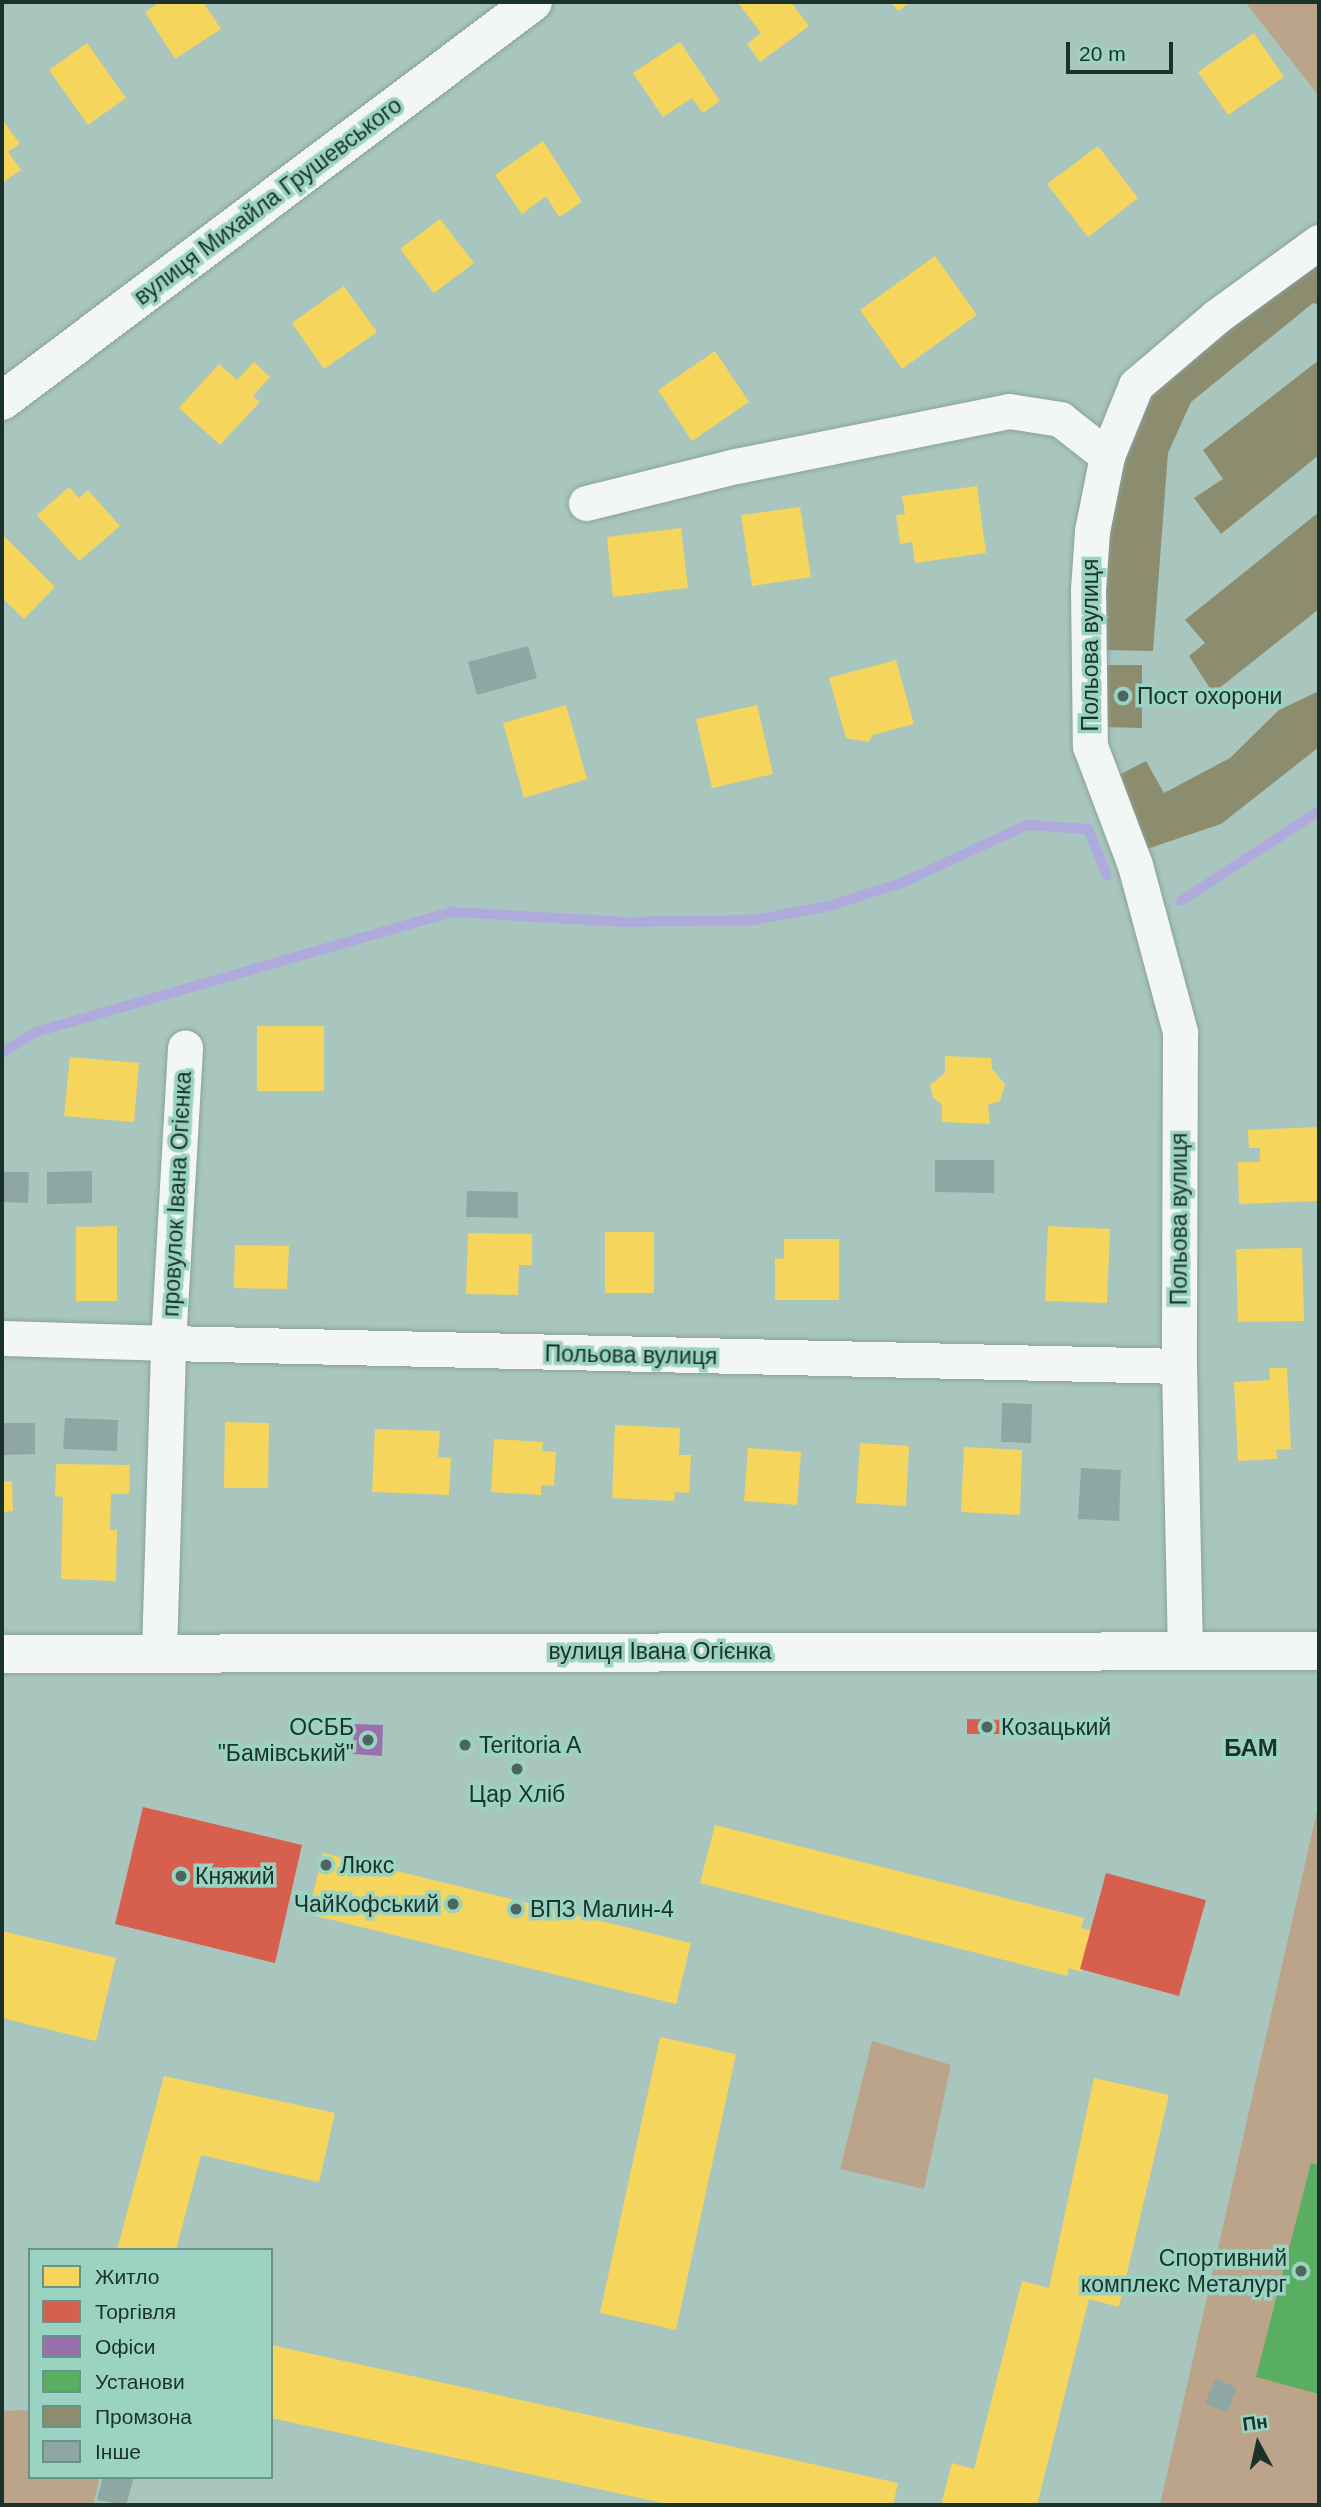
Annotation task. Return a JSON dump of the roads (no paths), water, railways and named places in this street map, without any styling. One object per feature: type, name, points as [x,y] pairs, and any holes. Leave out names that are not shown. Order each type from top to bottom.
[{"type":"street","name":"вулиця Михайла Грушевського","points":[[2,401],[533,2]]},
{"type":"street","points":[[586,503],[736,466],[1009,411],[1060,419],[1107,456],[1136,384],[1217,316],[1319,242]]},
{"type":"street","name":"Польова вулиця","points":[[1107,456],[1092,531],[1088,589],[1090,746],[1135,865],[1180,1032],[1179,1366],[1185,1651]]},
{"type":"street","name":"провулок Івана Огієнка","points":[[2,1338],[168,1343],[185,1047]]},
{"type":"street","points":[[159,1653],[168,1343]]},
{"type":"street","name":"Польова вулиця","points":[[168,1343],[1179,1366]]},
{"type":"street","name":"вулиця Івана Огієнка","points":[[2,1654],[1319,1651]]},
{"type":"waterway","points":[[1181,901],[1319,811]]},
{"type":"waterway","points":[[2,1053],[36,1032],[452,912],[624,922],[754,920],[829,906],[904,882],[1027,825],[1088,829],[1107,875]]},
{"type":"place","name":"Пост охорони","points":[[1123,696]]},
{"type":"place","name":"Козацький","points":[[987,1727]]},
{"type":"place","name":"ОСББ \"Бамівський\"","points":[[368,1740]]},
{"type":"place","name":"Teritoria A","points":[[465,1745]]},
{"type":"place","name":"Цар Хліб","points":[[517,1769]]},
{"type":"place","name":"Люкс","points":[[326,1865]]},
{"type":"place","name":"Княжий","points":[[181,1876]]},
{"type":"place","name":"ЧайКофський","points":[[453,1904]]},
{"type":"place","name":"ВПЗ Малин-4","points":[[516,1909]]},
{"type":"place","name":"Спортивний комплекс Металург","points":[[1301,2271]]},
{"type":"district","name":"БАМ","points":[[1251,1748]]}]
